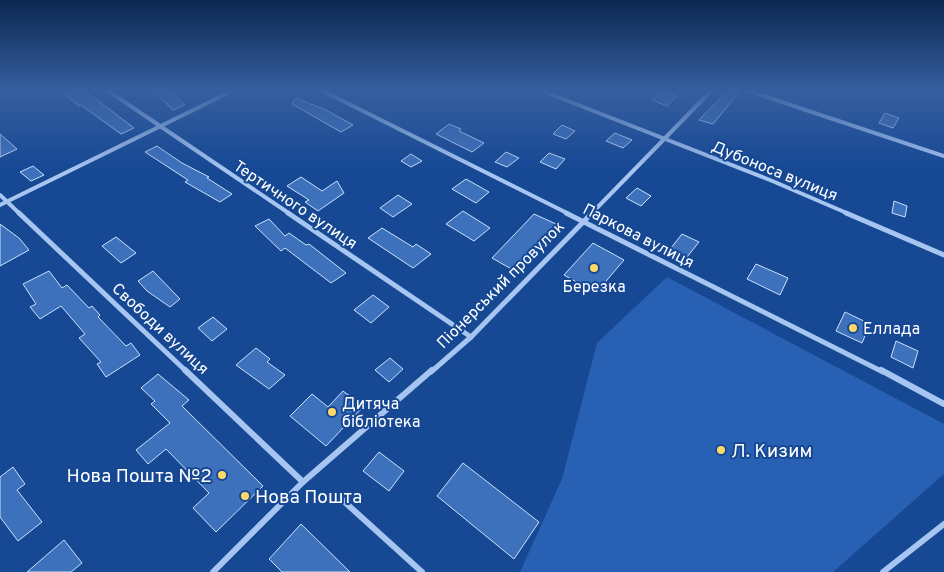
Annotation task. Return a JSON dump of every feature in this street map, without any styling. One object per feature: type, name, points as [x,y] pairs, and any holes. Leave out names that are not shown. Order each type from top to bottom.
[{"type":"street","name":"Тертичного вулиця","points":[[145,117],[471,337]]},
{"type":"street","points":[[0,205],[181,117]]},
{"type":"street","name":"Паркова вулиця","points":[[374,117],[944,404]]},
{"type":"street","name":"Дубоноса вулиця","points":[[608,117],[770,180],[944,254]]},
{"type":"street","name":"Піонерський провулок","points":[[213,572],[303,482],[471,337],[685,117]]},
{"type":"street","points":[[826,117],[944,156]]},
{"type":"street","name":"Свободи вулиця","points":[[0,195],[303,482]]},
{"type":"street","points":[[338,496],[422,572]]},
{"type":"street","points":[[883,572],[944,524]]},
{"type":"shaded area","points":[[667,277],[944,424],[944,474],[833,572],[520,572],[562,479],[597,343]]},
{"type":"building","points":[[97,117],[119,117],[134,128],[121,134]]},
{"type":"building","points":[[314,117],[338,117],[353,125],[341,132]]},
{"type":"building","points":[[702,117],[719,117],[713,124],[699,120]]},
{"type":"building","points":[[883,117],[899,118],[893,128],[879,123]]},
{"type":"building","points":[[449,124],[484,143],[472,152],[436,134]]},
{"type":"building","points":[[562,125],[575,131],[566,139],[553,134]]},
{"type":"building","points":[[615,133],[632,140],[623,148],[606,141]]},
{"type":"building","points":[[0,134],[17,149],[0,157]]},
{"type":"building","points":[[157,146],[182,163],[209,177],[207,178],[232,194],[220,202],[185,182],[188,180],[145,152]]},
{"type":"building","points":[[506,152],[519,158],[507,167],[495,162]]},
{"type":"building","points":[[549,153],[565,159],[556,169],[540,162]]},
{"type":"building","points":[[411,154],[422,161],[411,167],[401,161]]},
{"type":"building","points":[[33,166],[44,175],[31,181],[20,172]]},
{"type":"building","points":[[301,177],[322,191],[337,181],[344,193],[318,211],[305,202],[309,200],[287,186]]},
{"type":"building","points":[[466,179],[489,192],[476,203],[452,189]]},
{"type":"building","points":[[637,188],[651,196],[641,206],[626,198]]},
{"type":"building","points":[[398,195],[412,204],[393,217],[380,208]]},
{"type":"building","points":[[894,201],[907,206],[905,217],[892,213]]},
{"type":"building","points":[[463,211],[490,228],[474,241],[446,224]]},
{"type":"building","points":[[534,214],[556,224],[515,271],[492,258]]},
{"type":"building","points":[[269,219],[285,236],[289,233],[306,245],[309,244],[346,273],[331,283],[285,248],[281,251],[255,226]]},
{"type":"building","points":[[0,224],[19,238],[29,250],[0,266]]},
{"type":"building","points":[[382,228],[413,247],[416,244],[431,254],[413,268],[368,238]]},
{"type":"building","points":[[682,234],[699,242],[687,257],[671,248]]},
{"type":"building","points":[[116,237],[136,253],[121,263],[102,246]]},
{"type":"building","name":"Березка","points":[[593,243],[624,260],[596,293],[564,275]]},
{"type":"building","points":[[756,264],[788,278],[780,295],[747,279]]},
{"type":"building","points":[[49,271],[62,288],[67,285],[89,308],[92,306],[100,315],[98,317],[126,346],[131,343],[140,355],[106,377],[97,364],[101,362],[79,338],[85,334],[61,306],[40,319],[30,307],[36,304],[23,284]]},
{"type":"building","points":[[153,271],[180,299],[170,307],[147,291],[138,281]]},
{"type":"building","points":[[373,295],[389,307],[371,323],[354,310]]},
{"type":"building","points":[[845,312],[870,324],[862,343],[836,331]]},
{"type":"building","points":[[213,317],[227,329],[212,341],[198,328]]},
{"type":"building","points":[[896,341],[918,351],[913,368],[891,357]]},
{"type":"building","points":[[256,348],[270,359],[267,362],[285,375],[269,389],[236,365]]},
{"type":"building","points":[[390,358],[403,369],[389,382],[375,370]]},
{"type":"building","name":"Нова Пошта №2","points":[[158,374],[189,400],[182,406],[263,486],[216,532],[193,508],[209,493],[166,449],[148,464],[136,450],[170,423],[151,404],[155,401],[141,388]]},
{"type":"building","points":[[343,391],[364,406],[326,446],[290,416],[312,394],[328,407]]},
{"type":"building","points":[[379,452],[404,471],[389,491],[363,471]]},
{"type":"building","points":[[463,463],[539,522],[514,559],[437,496]]},
{"type":"building","points":[[13,467],[25,484],[17,490],[42,522],[18,541],[0,517],[0,477]]},
{"type":"building","points":[[301,524],[350,572],[282,572],[269,559]]},
{"type":"building","points":[[64,540],[82,563],[71,572],[27,572]]},
{"type":"place","name":"Березка","points":[[594,268]]},
{"type":"place","name":"Еллада","points":[[853,328]]},
{"type":"place","name":"Дитяча бібліотека","points":[[332,412]]},
{"type":"place","name":"Л. Кизим","points":[[721,450]]},
{"type":"place","name":"Нова Пошта №2","points":[[222,475]]},
{"type":"place","name":"Нова Пошта","points":[[245,496]]}]
